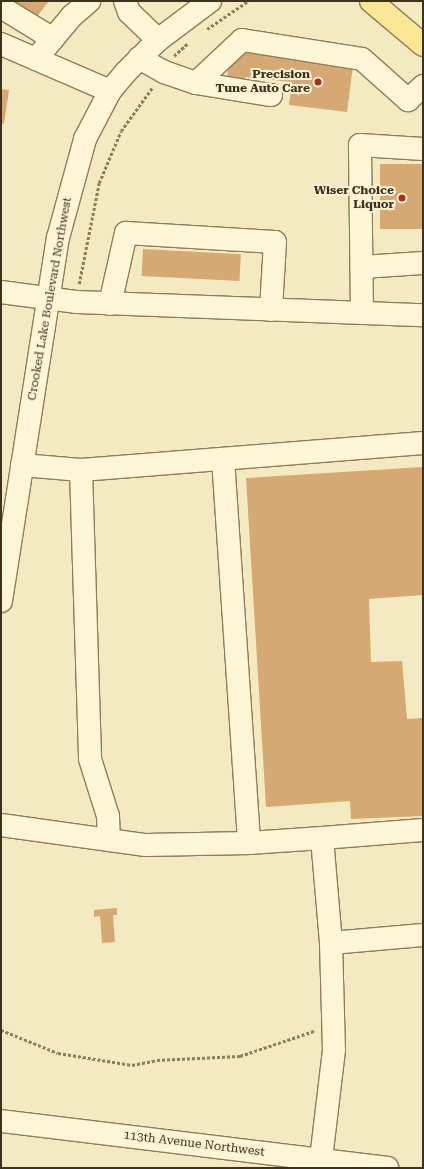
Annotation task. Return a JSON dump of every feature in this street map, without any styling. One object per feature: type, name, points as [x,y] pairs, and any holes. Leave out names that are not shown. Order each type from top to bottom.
[{"type":"main road","points":[[371,1],[423,45]]},
{"type":"street","points":[[36,59],[89,1]]},
{"type":"street","points":[[124,1],[129,12],[158,40]]},
{"type":"street","name":"Crooked Lake Boulevard Northwest","points":[[1,601],[48,298],[71,182],[85,139],[110,91],[139,58],[158,40],[210,1]]},
{"type":"street","points":[[1,7],[53,39]]},
{"type":"street","points":[[196,83],[242,40],[362,59],[408,100],[423,86]]},
{"type":"street","points":[[1,44],[110,91]]},
{"type":"street","points":[[139,58],[164,72],[196,83],[272,95]]},
{"type":"street","points":[[362,313],[360,145],[423,149]]},
{"type":"street","points":[[110,304],[126,233],[275,242],[271,310]]},
{"type":"street","points":[[362,267],[423,263]]},
{"type":"street","points":[[1,292],[77,302],[110,304],[423,315]]},
{"type":"street","points":[[22,465],[81,470],[423,443]]},
{"type":"street","points":[[223,459],[249,843]]},
{"type":"street","points":[[81,470],[90,759],[108,816],[109,840]]},
{"type":"street","points":[[1,825],[146,845],[249,843],[423,830]]},
{"type":"street","points":[[321,1159],[334,1050],[331,943],[322,838]]},
{"type":"street","points":[[331,943],[423,935]]},
{"type":"street","name":"113th Avenue Northwest","points":[[1,1121],[321,1159],[382,1168]]},
{"type":"path","points":[[204,31],[248,1]]},
{"type":"path","points":[[77,302],[90,213],[109,156],[121,131],[164,72],[173,57],[192,40]]},
{"type":"path","points":[[1,1030],[58,1053],[132,1064],[157,1060],[240,1056],[334,1025]]},
{"type":"building","points":[[14,1],[49,1],[36,18]]},
{"type":"building","name":"Precision Tune Auto Care","points":[[247,52],[353,66],[347,112],[289,105],[292,82],[245,77],[244,81],[227,78],[228,68]]},
{"type":"building","points":[[1,89],[9,90],[4,124],[1,123]]},
{"type":"building","name":"Wiser Choice Liquor","points":[[380,164],[423,164],[423,229],[380,229]]},
{"type":"building","points":[[143,249],[241,254],[239,281],[142,276]]},
{"type":"building","points":[[423,467],[423,595],[369,599],[371,662],[402,661],[407,719],[423,718],[423,816],[351,819],[350,801],[266,807],[246,478]]},
{"type":"building","points":[[117,908],[117,915],[113,915],[115,942],[102,943],[100,916],[94,917],[94,910]]},
{"type":"place","name":"Precision Tune Auto Care","points":[[318,82]]},
{"type":"place","name":"Wiser Choice Liquor","points":[[402,198]]}]
